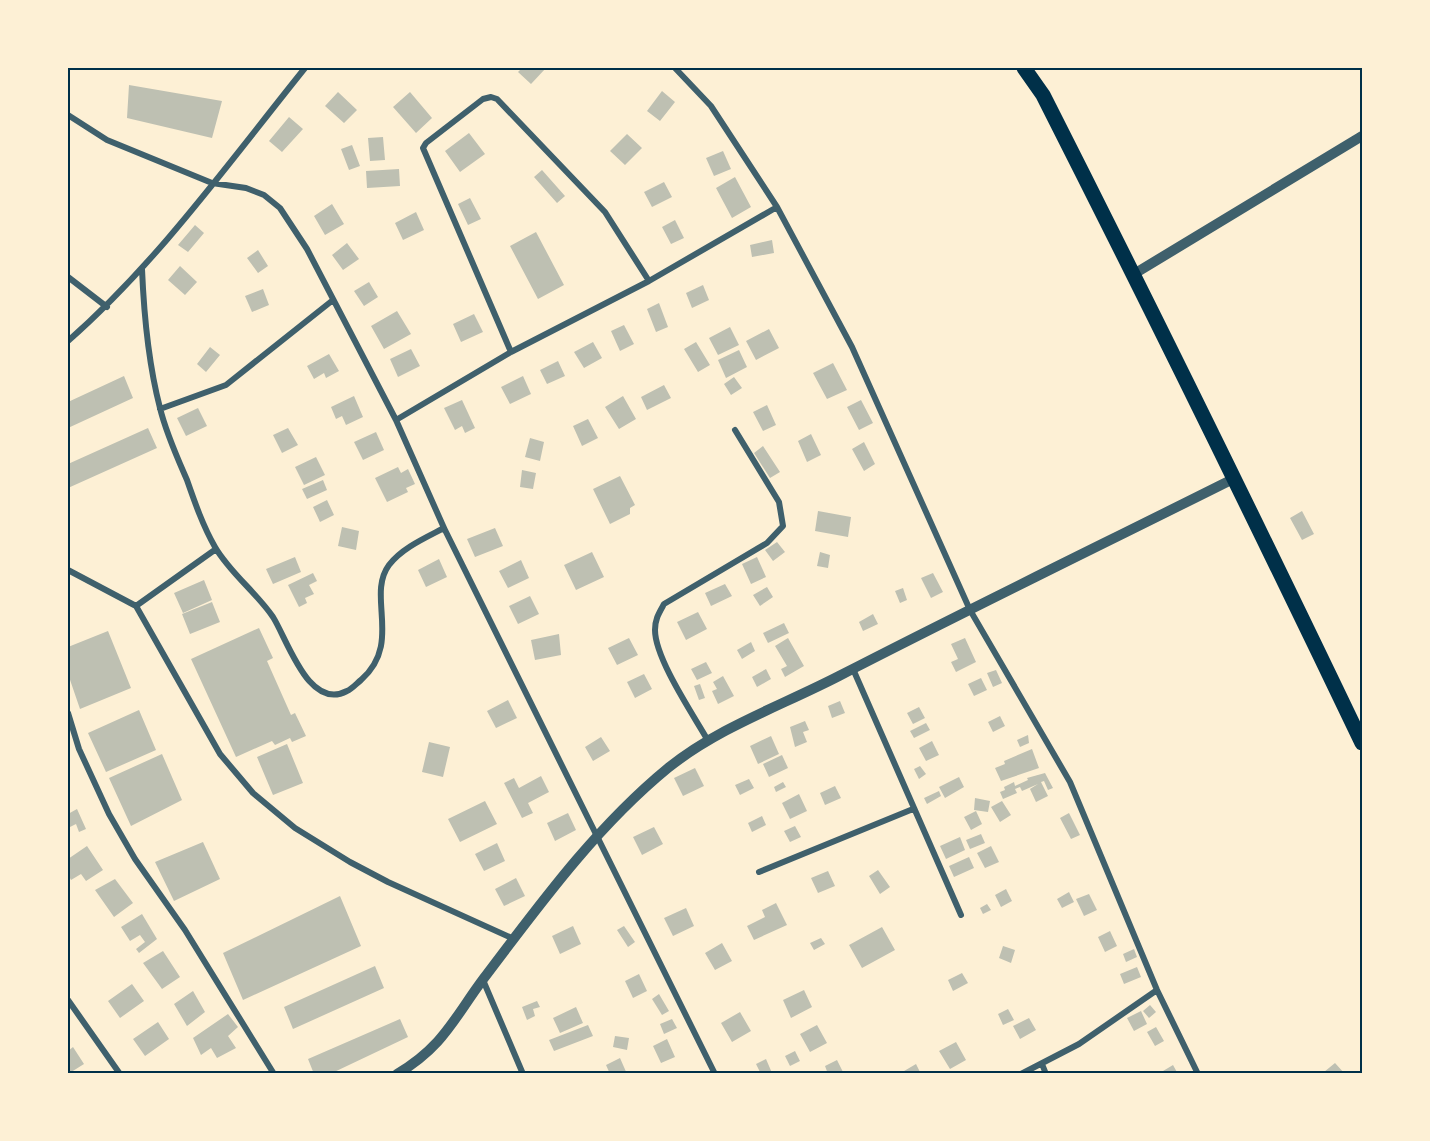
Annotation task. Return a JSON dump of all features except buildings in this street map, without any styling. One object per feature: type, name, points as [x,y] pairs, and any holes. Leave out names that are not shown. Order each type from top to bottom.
[{"type":"main road","points":[[1024,68],[1043,94],[1134,274],[1362,743]]},
{"type":"street","points":[[68,342],[107,307],[142,269],[305,68]]},
{"type":"street","points":[[675,68],[711,105],[777,207],[852,347],[970,610],[1070,782],[1157,990],[1198,1074]]},
{"type":"street","points":[[511,352],[423,148],[434,136],[483,99],[491,97],[497,99],[605,212],[649,281]]},
{"type":"street","points":[[68,116],[106,140],[212,183],[246,188],[264,195],[280,208],[307,249],[396,420],[444,528],[535,706],[597,838],[715,1074]]},
{"type":"street","points":[[1134,274],[1362,136]]},
{"type":"street","points":[[396,420],[511,352],[649,281],[777,207]]},
{"type":"street","points":[[142,269],[146,342],[160,409],[216,549],[272,616],[309,682],[322,693],[334,695],[348,691],[367,674],[377,661],[382,645],[382,586],[387,567],[402,552],[444,528]]},
{"type":"street","points":[[68,277],[107,307]]},
{"type":"street","points":[[160,409],[226,385],[333,300]]},
{"type":"street","points":[[706,739],[662,657],[655,632],[656,618],[664,604],[767,543],[783,526],[780,502],[735,430]]},
{"type":"street","points":[[397,1074],[427,1053],[454,1025],[482,980],[558,881],[597,838],[638,794],[706,739],[853,669],[1235,478]]},
{"type":"street","points":[[136,606],[216,549]]},
{"type":"street","points":[[68,570],[136,606],[220,754],[253,793],[295,828],[350,862],[514,940]]},
{"type":"street","points":[[853,669],[961,915]]},
{"type":"street","points":[[68,713],[79,749],[109,814],[135,859],[185,930],[274,1074]]},
{"type":"street","points":[[759,872],[913,809]]},
{"type":"street","points":[[482,980],[523,1074]]},
{"type":"street","points":[[1021,1074],[1079,1044],[1157,990]]},
{"type":"street","points":[[68,1000],[120,1074]]},
{"type":"street","points":[[1042,1064],[1046,1074]]}]
